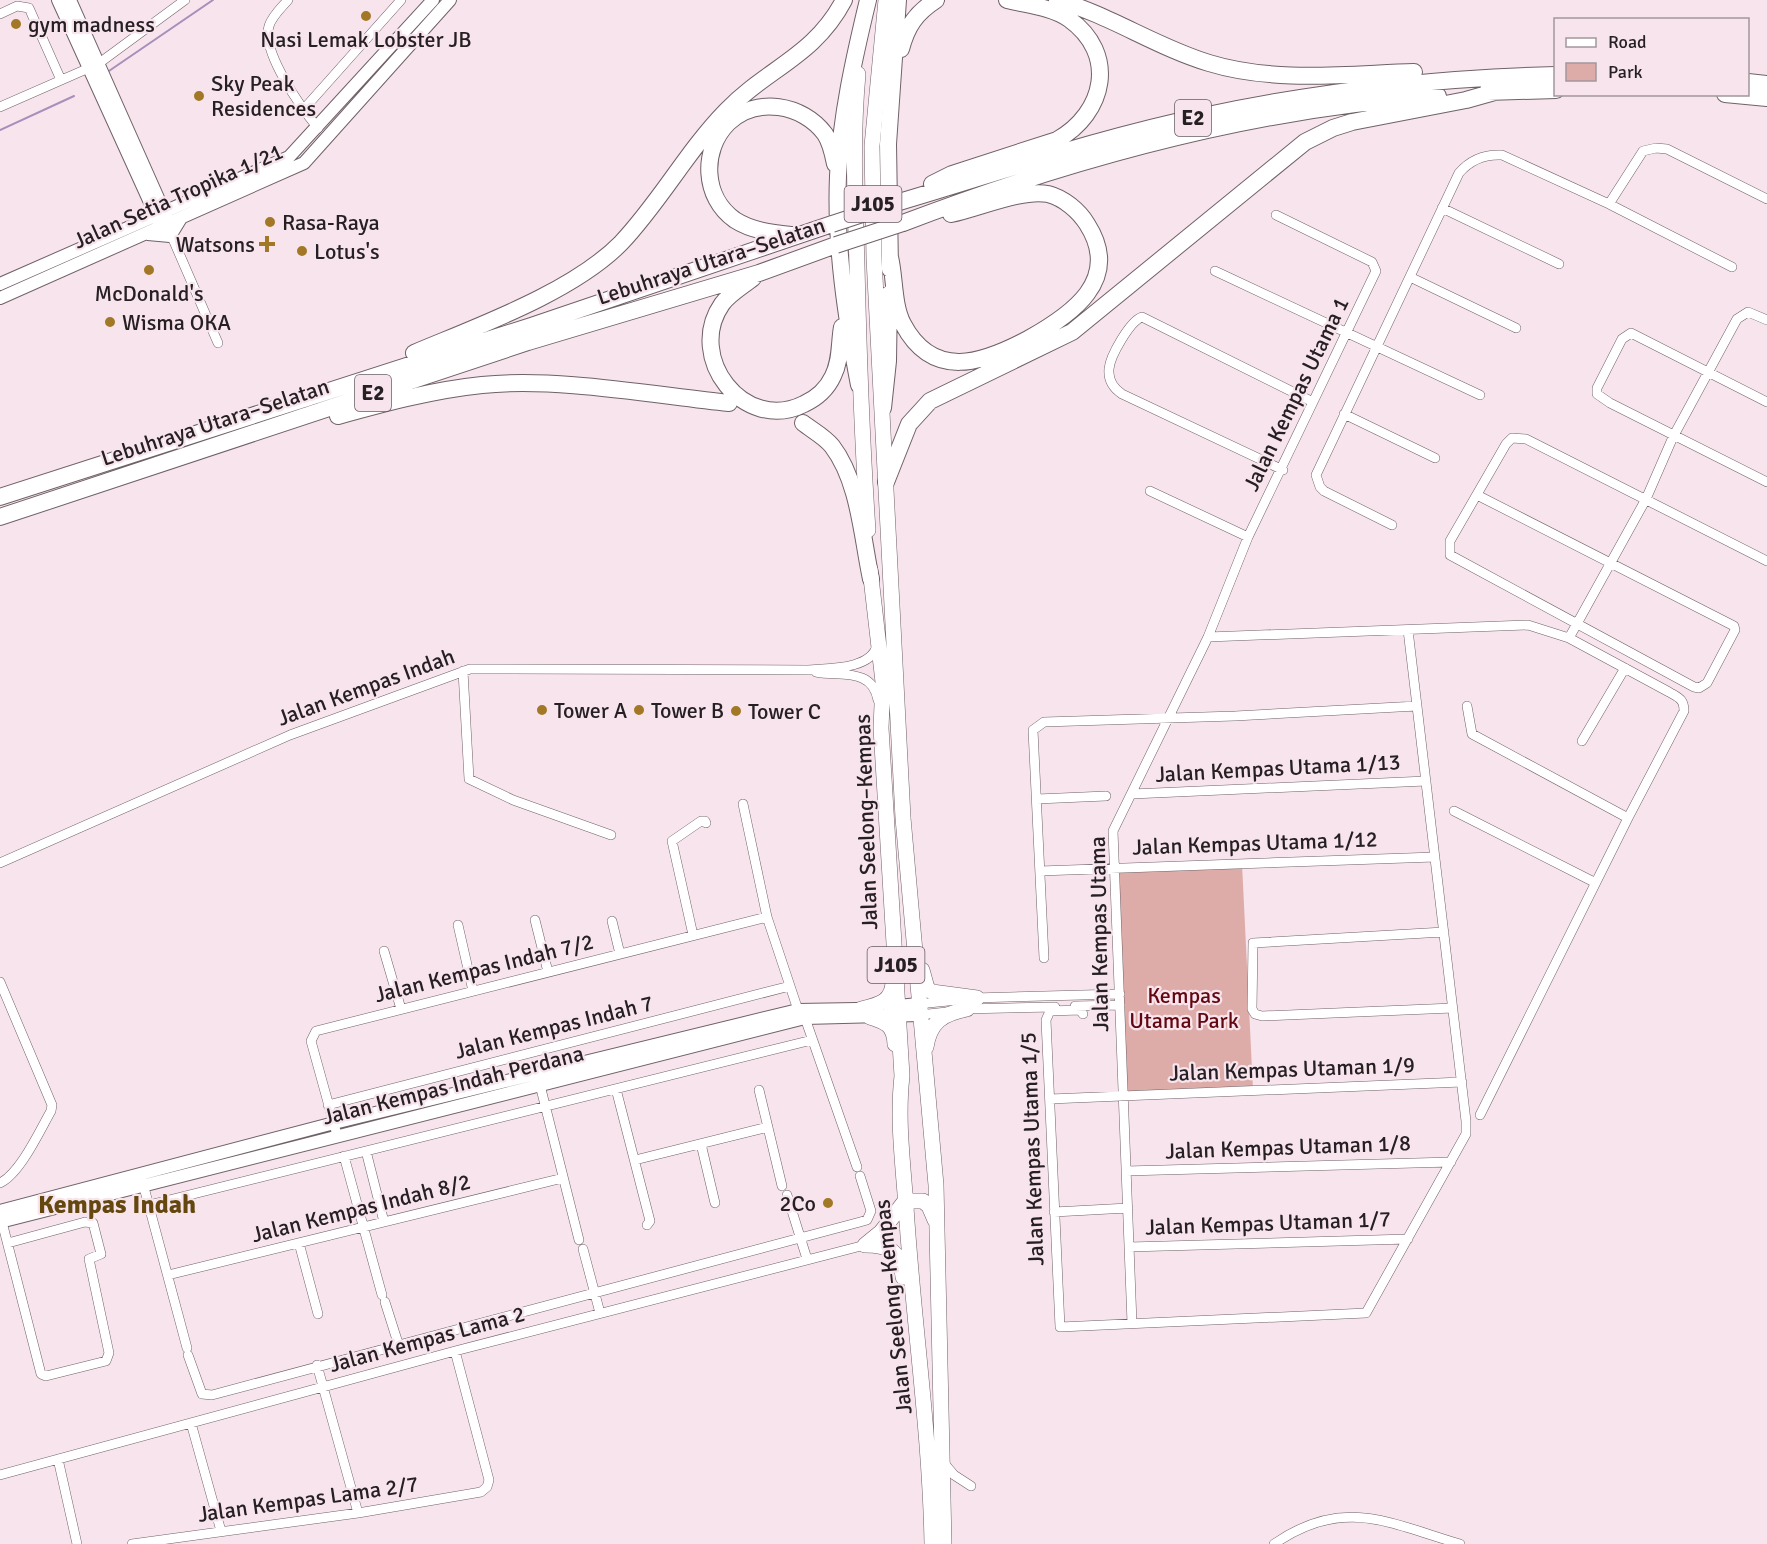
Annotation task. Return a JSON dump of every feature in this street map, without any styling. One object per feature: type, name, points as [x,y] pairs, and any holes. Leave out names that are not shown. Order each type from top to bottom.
[{"type":"highway","points":[[346,385],[528,303],[603,260],[635,227],[727,110],[808,48],[825,32],[844,0]]},
{"type":"highway","points":[[859,385],[845,311],[838,177],[851,68],[868,0]]},
{"type":"highway","points":[[883,408],[888,361],[890,257],[888,144],[898,0]]},
{"type":"highway","points":[[888,144],[896,64],[906,31],[914,18],[936,0]]},
{"type":"highway","points":[[897,202],[952,174],[1057,140],[1071,132],[1092,109],[1099,83],[1100,68],[1089,38],[1067,18],[1054,12],[1007,0]]},
{"type":"highway","points":[[1057,0],[1087,10],[1191,57],[1233,69],[1307,75],[1463,71],[1498,84]]},
{"type":"highway","name":"Lebuhraya Utara–Selatan","points":[[0,518],[528,342],[759,273],[992,189],[1224,126],[1302,111],[1554,75]]},
{"type":"highway","name":"Lebuhraya Utara–Selatan","points":[[0,497],[531,326],[897,202],[1201,116],[1358,88],[1423,80],[1554,90]]},
{"type":"highway","points":[[1749,82],[1767,84]]},
{"type":"highway","points":[[886,482],[909,424],[930,401],[1072,332],[1305,142],[1333,128],[1352,122],[1466,100],[1498,84]]},
{"type":"highway","points":[[1746,96],[1767,98]]},
{"type":"highway","points":[[797,236],[751,228],[735,220],[724,209],[716,197],[709,170],[711,153],[717,137],[742,113],[773,106],[792,109],[806,115],[827,136],[838,177]]},
{"type":"highway","points":[[890,257],[902,322],[922,348],[937,357],[956,363],[995,357],[1055,324],[1088,296],[1095,279],[1098,261],[1095,242],[1089,226],[1071,206],[1049,195],[1016,196],[974,209],[903,222]]},
{"type":"highway","points":[[759,273],[722,303],[714,320],[711,347],[718,371],[728,387],[738,397],[760,410],[773,412],[795,409],[812,400],[825,389],[840,354],[845,311]]},
{"type":"highway","points":[[218,445],[392,401],[482,385],[529,384],[729,403]]},
{"type":"highway","points":[[803,423],[830,444],[842,461],[853,492],[871,579]]},
{"type":"main road","name":"J105","points":[[859,385],[853,131],[868,0]]},
{"type":"main road","name":"J105","points":[[883,408],[874,258],[872,147],[886,0]]},
{"type":"main road","name":"Jalan Seelong–Kempas","points":[[859,385],[871,579],[884,682],[881,728],[892,922],[900,1012],[902,1076],[899,1104],[900,1158],[916,1335],[924,1388],[932,1544]]},
{"type":"main road","name":"Jalan Seelong–Kempas","points":[[883,408],[903,818],[918,1010],[936,1185],[944,1544]]},
{"type":"main road","points":[[903,818],[916,874],[919,945],[927,988],[939,995],[972,1003]]},
{"type":"main road","points":[[865,1013],[885,1002],[892,992],[892,922]]},
{"type":"main road","points":[[924,1067],[927,1040],[932,1026],[948,1013],[972,1003]]},
{"type":"main road","points":[[865,1013],[886,1022],[894,1033],[899,1104]]},
{"type":"main road","points":[[865,1245],[881,1232],[905,1201],[923,1200],[933,1212],[936,1222]]},
{"type":"main road","points":[[865,1245],[888,1246],[898,1255],[916,1335]]},
{"type":"street","points":[[58,0],[93,66],[218,343]]},
{"type":"street","points":[[70,0],[93,66]]},
{"type":"street","points":[[0,107],[93,66],[185,0]]},
{"type":"street","points":[[288,0],[271,20],[268,38],[281,75],[303,110],[318,128]]},
{"type":"street","points":[[303,110],[401,0]]},
{"type":"street","name":"Jalan Setia Tropika 1/21","points":[[0,298],[144,234],[180,211],[282,162],[318,128],[433,0]]},
{"type":"street","name":"Jalan Setia Tropika 1/21","points":[[180,211],[303,163],[450,0]]},
{"type":"street","points":[[0,14],[17,6],[29,8],[61,80]]},
{"type":"street","points":[[1609,204],[1642,151],[1656,148],[1667,149],[1767,199]]},
{"type":"street","points":[[1392,525],[1324,491],[1317,481],[1318,469],[1375,346],[1459,173],[1465,165],[1484,156],[1502,155],[1609,204],[1732,267]]},
{"type":"street","points":[[152,195],[180,211],[164,222]]},
{"type":"street","points":[[137,223],[152,195]]},
{"type":"street","points":[[1442,208],[1559,264]]},
{"type":"street","name":"Jalan Kempas Utama 1","points":[[1248,537],[1283,470],[1376,271],[1372,262],[1276,215]]},
{"type":"street","name":"Jalan Setia Tropika 1/21","points":[[0,284],[137,223],[164,222]]},
{"type":"street","points":[[1215,271],[1480,395]]},
{"type":"street","points":[[1410,277],[1516,328]]},
{"type":"street","points":[[1569,638],[1646,498],[1673,437],[1742,314],[1752,312],[1767,320]]},
{"type":"street","points":[[1283,470],[1122,394],[1111,384],[1109,369],[1112,361],[1131,324],[1142,317],[1313,402]]},
{"type":"street","points":[[1767,402],[1631,333],[1622,339],[1597,388],[1597,394],[1601,398],[1673,437],[1767,482]]},
{"type":"street","points":[[1344,414],[1435,458]]},
{"type":"street","points":[[1477,495],[1734,626],[1735,630],[1707,683],[1699,688],[1450,555],[1450,542],[1506,444],[1512,438],[1526,439],[1767,561]]},
{"type":"street","points":[[1150,491],[1248,537]]},
{"type":"street","name":"Jalan Kempas Utama","points":[[1132,1323],[1113,831],[1208,638],[1248,537]]},
{"type":"street","points":[[1208,638],[1458,626],[1528,625],[1569,638],[1682,699],[1684,711],[1594,882],[1480,1115]]},
{"type":"street","points":[[1132,1323],[1363,1314],[1369,1310],[1466,1134],[1462,1082],[1407,630]]},
{"type":"street","points":[[808,670],[856,664],[867,659],[876,650],[879,632]]},
{"type":"street","name":"Jalan Kempas Indah","points":[[0,863],[290,735],[463,671],[560,668],[808,670]]},
{"type":"street","points":[[1582,741],[1624,668]]},
{"type":"street","points":[[808,670],[828,674],[855,675],[870,681],[877,695],[881,728]]},
{"type":"street","points":[[463,671],[469,779],[513,800],[611,835]]},
{"type":"street","points":[[1044,958],[1033,730],[1036,726],[1044,722],[1417,706]]},
{"type":"street","points":[[1467,706],[1472,734],[1628,818]]},
{"type":"street","name":"Jalan Kempas Utama 1/13","points":[[1132,794],[1426,781]]},
{"type":"street","points":[[1037,799],[1106,796]]},
{"type":"street","points":[[142,1178],[187,1352],[198,1387],[206,1396],[398,1343],[867,1220],[871,1210],[767,917],[742,804]]},
{"type":"street","points":[[1454,811],[1594,882]]},
{"type":"street","points":[[693,935],[672,841],[701,821],[705,820],[706,823]]},
{"type":"street","name":"Jalan Kempas Utama 1/12","points":[[1040,871],[1435,856]]},
{"type":"street","name":"Jalan Kempas Indah 7/2","points":[[335,1129],[311,1041],[313,1034],[401,1009],[767,917]]},
{"type":"street","points":[[535,920],[548,972]]},
{"type":"street","points":[[612,921],[620,954]]},
{"type":"street","points":[[458,925],[473,991]]},
{"type":"street","points":[[1444,932],[1253,943],[1252,1009],[1255,1014],[1453,1008]]},
{"type":"street","points":[[384,951],[401,1009]]},
{"type":"street","points":[[0,982],[50,1098],[51,1111],[28,1151],[2,1182]]},
{"type":"street","name":"Jalan Kempas Indah 7","points":[[328,1105],[790,986]]},
{"type":"street","points":[[918,1010],[972,1003],[1119,994]]},
{"type":"street","points":[[918,1010],[972,1003],[1028,1009],[1120,1005]]},
{"type":"street","name":"Jalan Kempas Indah Perdana","points":[[0,1218],[142,1178],[801,1014],[918,1010]]},
{"type":"street","name":"Jalan Kempas Utama 1/5","points":[[1083,1014],[1080,1010],[1050,1011],[1046,1015],[1058,1322],[1060,1327],[1067,1328],[1132,1323]]},
{"type":"street","points":[[149,1204],[812,1040]]},
{"type":"street","points":[[538,1079],[600,1313]]},
{"type":"street","name":"Jalan Kempas Utaman 1/9","points":[[1050,1099],[1462,1082]]},
{"type":"street","points":[[616,1089],[650,1221],[647,1226]]},
{"type":"street","points":[[759,1090],[782,1186]]},
{"type":"street","points":[[634,1160],[768,1127]]},
{"type":"street","points":[[701,1144],[715,1203]]},
{"type":"street","points":[[366,1151],[384,1222]]},
{"type":"street","points":[[344,1156],[383,1298],[398,1343]]},
{"type":"street","name":"Jalan Kempas Utaman 1/8","points":[[1126,1171],[1450,1161]]},
{"type":"street","points":[[0,1172],[2,1182]]},
{"type":"street","name":"Jalan Kempas Indah 8/2","points":[[168,1275],[563,1179]]},
{"type":"street","points":[[787,1195],[807,1259]]},
{"type":"street","points":[[1054,1212],[1128,1208]]},
{"type":"street","points":[[0,1218],[41,1374],[46,1376],[100,1363],[109,1358],[89,1259],[101,1254],[96,1227],[90,1221],[8,1242]]},
{"type":"street","name":"Jalan Kempas Utaman 1/7","points":[[1129,1247],[1408,1239]]},
{"type":"street","points":[[299,1243],[318,1314]]},
{"type":"street","name":"Jalan Kempas Lama 2","points":[[0,1475],[455,1351],[865,1245]]},
{"type":"street","name":"Jalan Kempas Lama 2/7","points":[[132,1544],[358,1513],[473,1494],[488,1487],[489,1480],[455,1351]]},
{"type":"street","points":[[317,1365],[358,1513]]},
{"type":"street","points":[[191,1423],[221,1531]]},
{"type":"street","points":[[58,1459],[77,1544]]},
{"type":"street","points":[[943,1462],[954,1475],[971,1486]]},
{"type":"street","points":[[1274,1544],[1298,1529],[1325,1519],[1353,1515],[1373,1518],[1460,1544]]},
{"type":"green space","name":"Kempas Utama Park","points":[[1242,864],[1253,1090],[1123,1096],[1114,868]]},
{"type":"waterway","points":[[106,73],[213,0]]},
{"type":"waterway","points":[[0,130],[74,96]]},
{"type":"place","name":"Nasi Lemak Lobster JB","points":[[366,16]]},
{"type":"place","name":"gym madness","points":[[16,24]]},
{"type":"place","name":"Sky Peak Residences","points":[[199,96]]},
{"type":"place","name":"Rasa-Raya","points":[[270,222]]},
{"type":"place","name":"Watsons","points":[[267,244]]},
{"type":"place","name":"Lotus's","points":[[302,251]]},
{"type":"place","name":"McDonald's","points":[[149,270]]},
{"type":"place","name":"Wisma OKA","points":[[110,322]]},
{"type":"place","name":"Tower A","points":[[542,710]]},
{"type":"place","name":"Tower B","points":[[639,710]]},
{"type":"place","name":"Tower C","points":[[736,711]]},
{"type":"place","name":"2Co","points":[[828,1203]]},
{"type":"district","name":"Kempas Indah","points":[[117,1205]]}]
